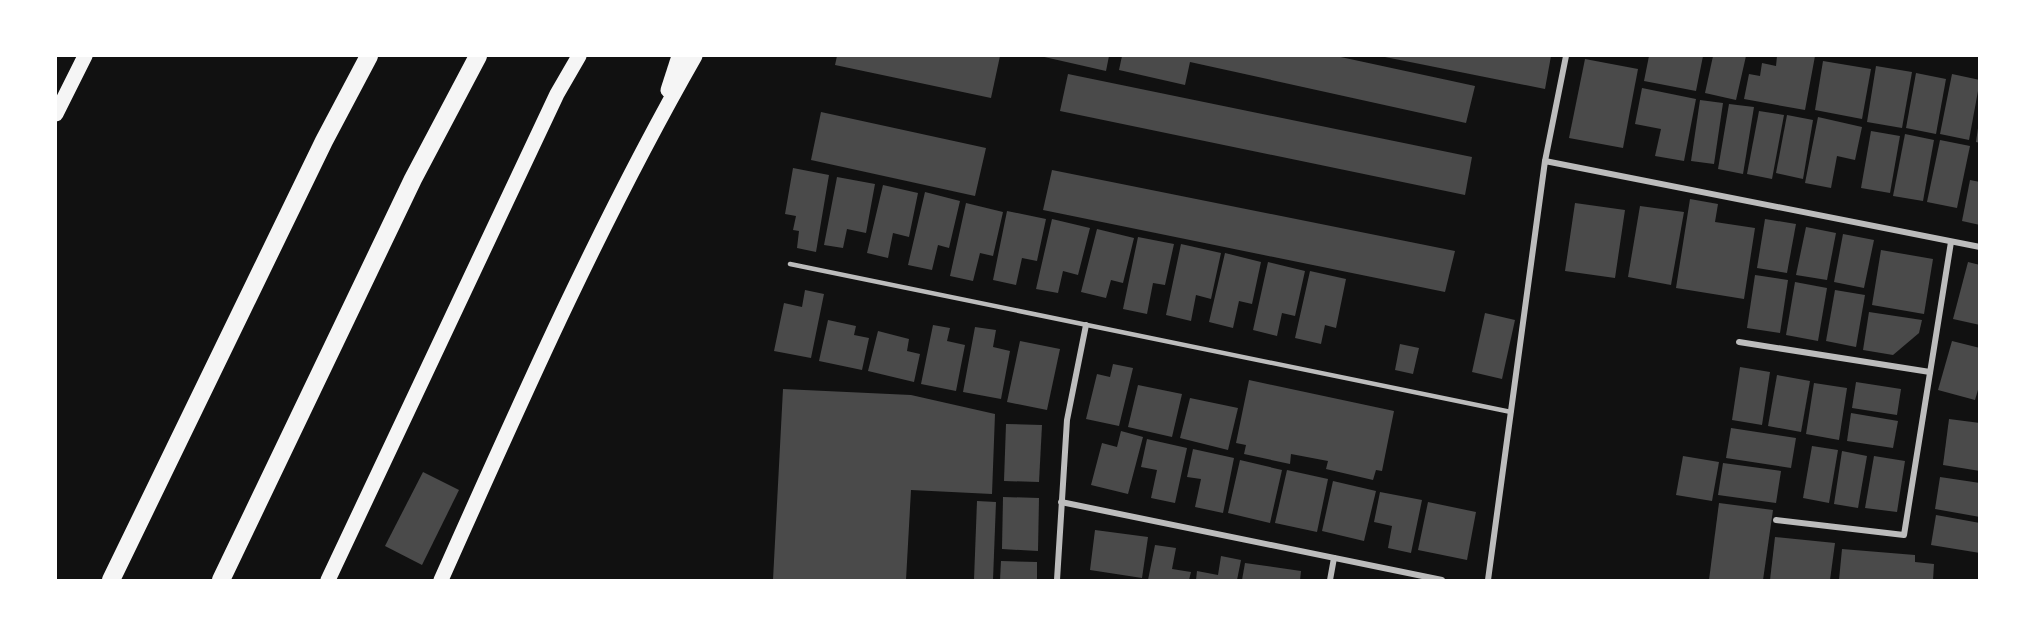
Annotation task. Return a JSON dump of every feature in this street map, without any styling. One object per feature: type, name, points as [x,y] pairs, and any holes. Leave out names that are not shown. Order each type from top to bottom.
[{"type":"highway","points":[[111,580],[324,141],[369,56]]},
{"type":"highway","points":[[220,580],[413,179],[478,56]]},
{"type":"main road","points":[[56,114],[85,56]]},
{"type":"main road","points":[[328,580],[556,94],[579,56]]},
{"type":"main road","points":[[659,118],[679,56]]},
{"type":"main road","points":[[441,580],[521,400],[659,118],[695,56]]},
{"type":"street","points":[[1488,580],[1545,161],[1566,56]]},
{"type":"street","points":[[1545,161],[1980,247]]},
{"type":"street","points":[[1776,520],[1904,535],[1951,242]]},
{"type":"street","points":[[1057,580],[1067,420],[1086,325]]},
{"type":"street","points":[[1739,342],[1930,372]]},
{"type":"street","points":[[1061,502],[1442,580]]},
{"type":"street","points":[[1330,580],[1334,558]]},
{"type":"lane","points":[[790,264],[1510,412]]},
{"type":"building","points":[[837,56],[1000,56],[991,98],[835,65]]},
{"type":"building","points":[[1040,56],[1109,56],[1106,71]]},
{"type":"building","points":[[1122,56],[1336,56],[1475,86],[1466,123],[1190,62],[1185,85],[1119,70]]},
{"type":"building","points":[[1380,56],[1551,56],[1545,89]]},
{"type":"building","points":[[1649,56],[1703,56],[1696,91],[1644,81]]},
{"type":"building","points":[[1713,56],[1746,56],[1736,100],[1705,93]]},
{"type":"building","points":[[1777,56],[1815,56],[1805,110],[1744,99],[1749,74],[1760,76],[1762,63],[1776,66]]},
{"type":"building","points":[[1585,59],[1638,69],[1623,148],[1569,138]]},
{"type":"building","points":[[1823,61],[1871,69],[1862,119],[1815,110]]},
{"type":"building","points":[[1876,66],[1912,72],[1902,128],[1867,122]]},
{"type":"building","points":[[1916,73],[1946,79],[1936,134],[1906,128]]},
{"type":"building","points":[[1068,74],[1472,157],[1465,195],[1060,111]]},
{"type":"building","points":[[1952,74],[1980,80],[1969,140],[1940,134]]},
{"type":"building","points":[[1642,88],[1696,99],[1684,161],[1655,156],[1661,129],[1635,124]]},
{"type":"building","points":[[1700,100],[1723,103],[1714,164],[1691,161]]},
{"type":"building","points":[[1729,104],[1754,107],[1743,174],[1718,169]]},
{"type":"building","points":[[1759,111],[1784,115],[1772,179],[1747,174]]},
{"type":"building","points":[[821,112],[986,148],[975,196],[811,160]]},
{"type":"building","points":[[1787,115],[1813,120],[1803,179],[1776,173]]},
{"type":"building","points":[[1818,117],[1862,127],[1855,160],[1837,156],[1831,188],[1805,183]]},
{"type":"building","points":[[1978,128],[1980,128],[1980,143],[1976,142]]},
{"type":"building","points":[[1871,131],[1900,136],[1890,193],[1861,188]]},
{"type":"building","points":[[1905,134],[1934,140],[1923,201],[1893,196]]},
{"type":"building","points":[[1940,140],[1970,146],[1957,208],[1927,202]]},
{"type":"building","points":[[793,168],[829,175],[816,252],[797,248],[799,231],[793,230],[796,216],[785,214]]},
{"type":"building","points":[[1052,170],[1455,251],[1445,292],[1043,210]]},
{"type":"building","points":[[837,177],[875,184],[866,233],[847,229],[843,248],[824,245]]},
{"type":"building","points":[[1970,180],[1980,182],[1980,225],[1962,221]]},
{"type":"building","points":[[883,185],[918,193],[909,237],[893,233],[888,258],[867,253]]},
{"type":"building","points":[[925,192],[960,201],[949,248],[938,245],[932,270],[908,265]]},
{"type":"building","points":[[1690,199],[1718,204],[1715,222],[1755,228],[1744,299],[1676,288]]},
{"type":"building","points":[[966,203],[1003,212],[993,256],[980,253],[973,281],[950,276]]},
{"type":"building","points":[[1575,203],[1625,210],[1615,278],[1565,271]]},
{"type":"building","points":[[1640,206],[1684,212],[1671,285],[1628,277]]},
{"type":"building","points":[[1007,211],[1046,219],[1037,261],[1022,258],[1016,285],[993,280]]},
{"type":"building","points":[[1052,219],[1090,228],[1078,275],[1063,271],[1058,293],[1036,289]]},
{"type":"building","points":[[1765,219],[1796,224],[1787,273],[1757,268]]},
{"type":"building","points":[[1806,227],[1836,233],[1827,280],[1796,275]]},
{"type":"building","points":[[1097,229],[1134,238],[1123,283],[1111,280],[1106,298],[1081,292]]},
{"type":"building","points":[[1843,234],[1874,240],[1864,288],[1834,282]]},
{"type":"building","points":[[1138,237],[1174,244],[1165,285],[1153,283],[1147,314],[1123,309]]},
{"type":"building","points":[[1181,244],[1221,253],[1211,299],[1196,295],[1191,321],[1166,315]]},
{"type":"building","points":[[1881,250],[1933,259],[1924,314],[1872,305]]},
{"type":"building","points":[[1225,253],[1261,262],[1252,304],[1239,301],[1233,328],[1209,322]]},
{"type":"building","points":[[1268,262],[1305,271],[1295,316],[1282,313],[1277,336],[1253,330]]},
{"type":"building","points":[[1968,262],[1980,265],[1980,325],[1953,319]]},
{"type":"building","points":[[1310,271],[1346,279],[1336,328],[1325,325],[1321,344],[1295,338]]},
{"type":"building","points":[[1755,275],[1788,280],[1780,333],[1747,328]]},
{"type":"building","points":[[1795,282],[1827,288],[1818,341],[1786,335]]},
{"type":"building","points":[[805,290],[824,294],[811,358],[774,351],[784,303],[802,307]]},
{"type":"building","points":[[1835,290],[1865,295],[1856,347],[1826,341]]},
{"type":"building","points":[[1869,312],[1922,320],[1919,333],[1893,355],[1863,350]]},
{"type":"building","points":[[1485,313],[1515,320],[1502,379],[1472,372]]},
{"type":"building","points":[[828,320],[856,326],[854,335],[869,338],[862,370],[819,361]]},
{"type":"building","points":[[933,325],[950,328],[947,341],[965,345],[956,391],[921,384]]},
{"type":"building","points":[[975,327],[996,330],[993,347],[1010,351],[1001,399],[963,392]]},
{"type":"building","points":[[878,331],[909,339],[907,351],[920,354],[914,382],[868,371]]},
{"type":"building","points":[[1020,341],[1060,349],[1047,410],[1007,402]]},
{"type":"building","points":[[1952,341],[1980,348],[1980,383],[1975,400],[1938,390]]},
{"type":"building","points":[[1400,344],[1419,348],[1413,374],[1395,370]]},
{"type":"building","points":[[1113,364],[1133,368],[1119,426],[1086,419],[1097,374],[1110,377]]},
{"type":"building","points":[[1740,367],[1770,372],[1762,425],[1732,420]]},
{"type":"building","points":[[1777,375],[1810,381],[1801,432],[1768,426]]},
{"type":"building","points":[[1249,380],[1394,411],[1382,471],[1376,470],[1373,480],[1326,469],[1328,461],[1291,454],[1290,464],[1244,454],[1246,445],[1236,443]]},
{"type":"building","points":[[1856,382],[1901,389],[1897,415],[1852,408]]},
{"type":"building","points":[[1814,383],[1847,388],[1839,440],[1806,434]]},
{"type":"building","points":[[1138,385],[1182,394],[1172,437],[1128,427]]},
{"type":"building","points":[[783,389],[911,395],[995,414],[992,494],[911,490],[906,580],[773,580]]},
{"type":"building","points":[[1190,398],[1238,408],[1228,450],[1180,438]]},
{"type":"building","points":[[1851,413],[1898,421],[1893,448],[1847,441]]},
{"type":"building","points":[[1949,419],[1980,423],[1980,471],[1943,465]]},
{"type":"building","points":[[1006,424],[1042,425],[1039,482],[1004,481]]},
{"type":"building","points":[[1731,428],[1796,438],[1791,468],[1726,458]]},
{"type":"building","points":[[1121,431],[1143,437],[1128,494],[1091,485],[1102,443],[1117,447]]},
{"type":"building","points":[[1147,439],[1187,448],[1175,503],[1151,498],[1157,470],[1141,467]]},
{"type":"building","points":[[1812,446],[1838,450],[1829,503],[1803,498]]},
{"type":"building","points":[[1193,449],[1234,458],[1223,513],[1195,507],[1201,479],[1187,477]]},
{"type":"building","points":[[1842,451],[1867,456],[1858,508],[1834,504]]},
{"type":"building","points":[[1683,456],[1719,462],[1712,501],[1676,495]]},
{"type":"building","points":[[1874,456],[1905,461],[1897,512],[1865,508]]},
{"type":"building","points":[[1240,460],[1282,470],[1270,523],[1228,513]]},
{"type":"building","points":[[1723,463],[1781,471],[1776,503],[1718,495]]},
{"type":"building","points":[[1287,470],[1328,479],[1317,532],[1275,523]]},
{"type":"building","points":[[423,472],[459,490],[422,565],[385,546]]},
{"type":"building","points":[[1940,477],[1980,483],[1980,517],[1935,509]]},
{"type":"building","points":[[1333,481],[1376,491],[1364,541],[1322,531]]},
{"type":"building","points":[[1380,492],[1422,500],[1411,553],[1388,548],[1392,526],[1374,522]]},
{"type":"building","points":[[1003,497],[1039,498],[1038,551],[1002,549]]},
{"type":"building","points":[[977,501],[996,502],[993,580],[974,580]]},
{"type":"building","points":[[1428,502],[1476,512],[1467,560],[1418,550]]},
{"type":"building","points":[[1719,503],[1773,510],[1763,580],[1709,580]]},
{"type":"building","points":[[1936,515],[1980,523],[1980,553],[1931,545]]},
{"type":"building","points":[[1095,530],[1148,537],[1142,578],[1090,570]]},
{"type":"building","points":[[1775,537],[1835,543],[1830,580],[1770,580]]},
{"type":"building","points":[[1155,545],[1176,548],[1172,569],[1191,572],[1189,580],[1148,580]]},
{"type":"building","points":[[1842,549],[1915,555],[1915,562],[1934,564],[1933,580],[1839,580]]},
{"type":"building","points":[[1221,556],[1241,560],[1237,580],[1196,580],[1197,571],[1218,575]]},
{"type":"building","points":[[1001,561],[1037,562],[1037,580],[1000,580]]},
{"type":"building","points":[[1245,563],[1301,571],[1300,580],[1242,580]]}]
